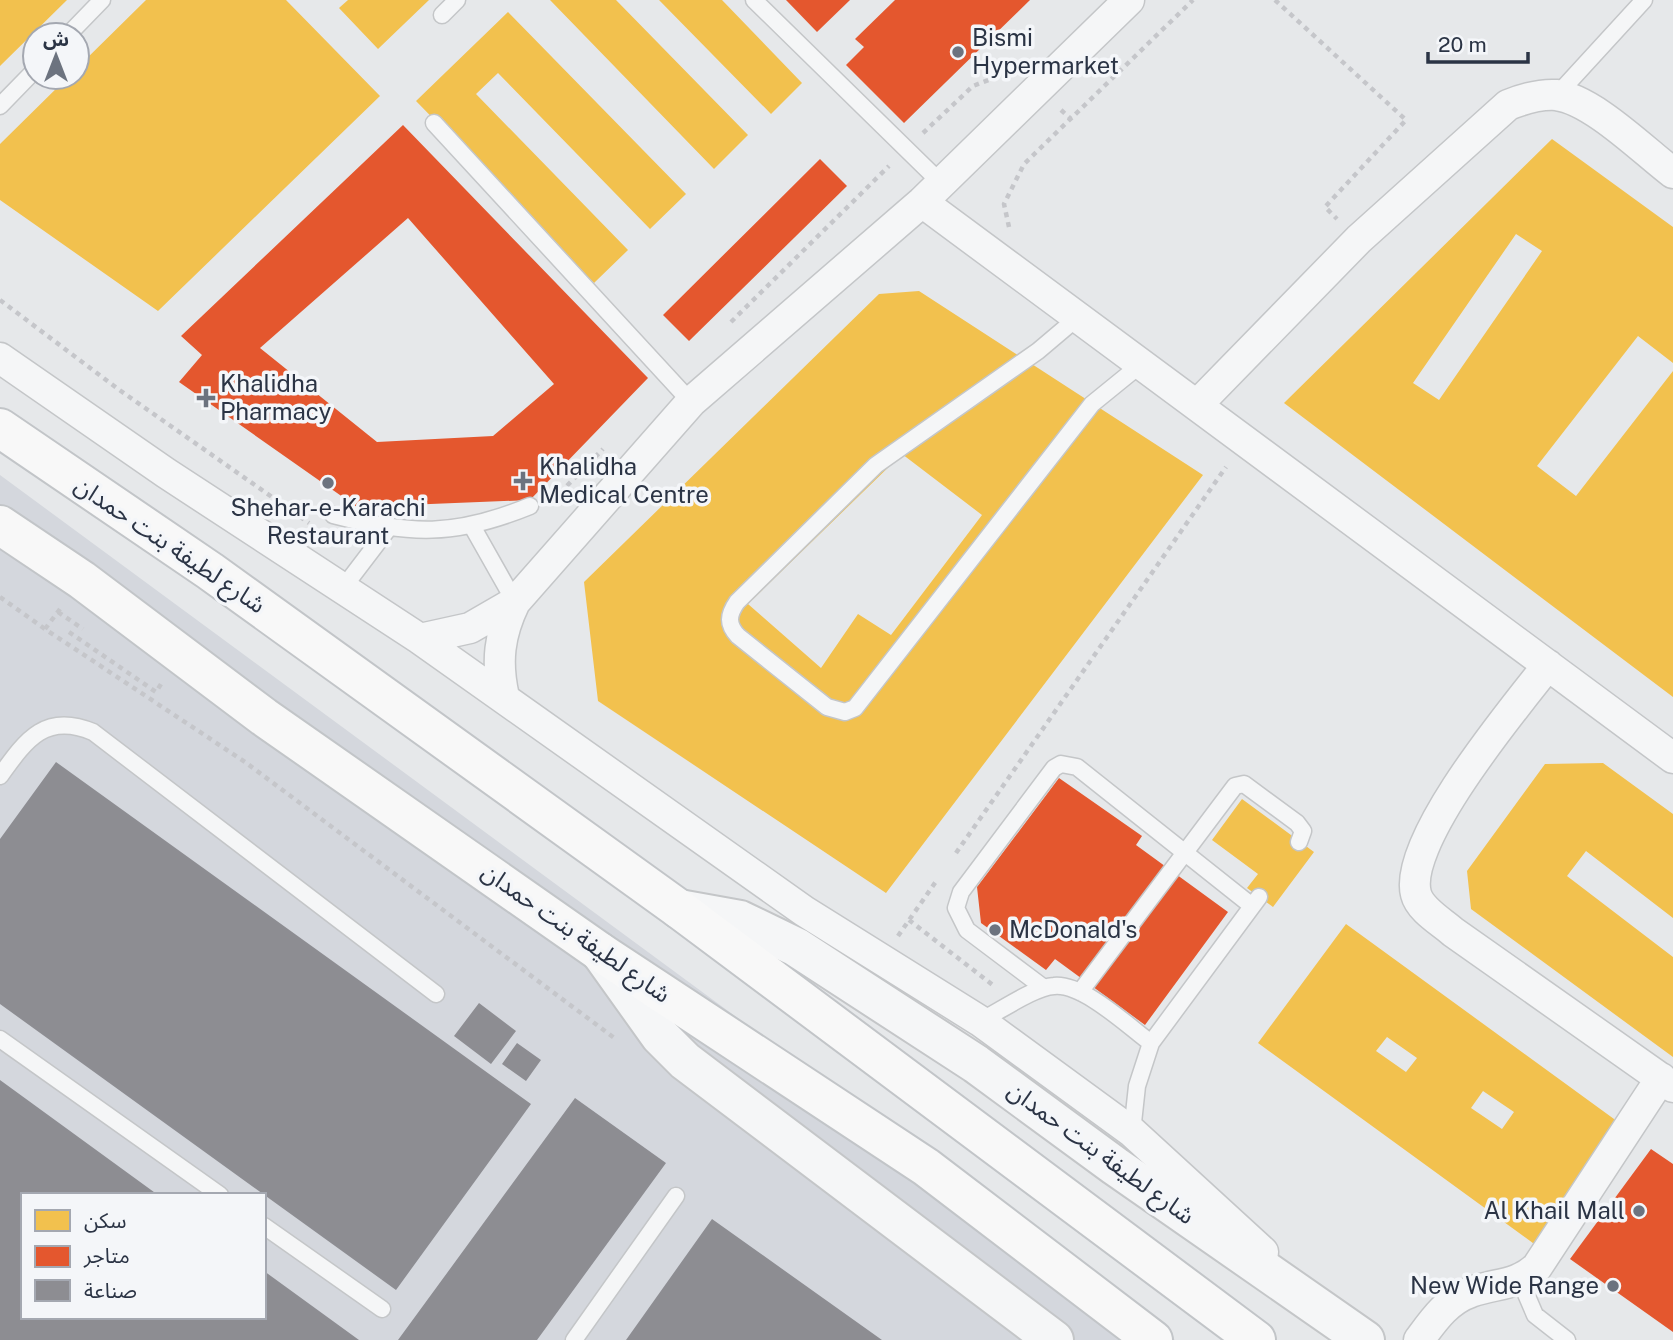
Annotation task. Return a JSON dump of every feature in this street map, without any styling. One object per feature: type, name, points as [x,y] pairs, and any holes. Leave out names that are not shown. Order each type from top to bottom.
[{"type":"main road","name":"شارع لطيفة بنت حمدان","points":[[0,429],[231,585],[679,909],[1256,1340]]},
{"type":"main road","name":"شارع لطيفة بنت حمدان","points":[[0,525],[82,580],[264,717],[600,952],[926,1167],[1153,1340]]},
{"type":"street","points":[[420,639],[470,628],[515,602],[691,401],[932,192],[1129,0]]},
{"type":"street","points":[[1197,405],[1359,239],[1495,114],[1524,99],[1557,95],[1592,111],[1673,173]]},
{"type":"street","points":[[932,192],[1021,275],[1077,318],[1673,758]]},
{"type":"street","points":[[0,358],[166,473],[420,639],[736,864],[881,960],[980,1021],[1132,1132],[1260,1248],[1270,1272]]},
{"type":"street","points":[[504,697],[498,658],[501,639],[515,602]]},
{"type":"street","points":[[1419,1340],[1453,1301],[1469,1292],[1520,1280],[1537,1267],[1667,1083],[1454,932],[1425,908],[1416,894],[1417,864],[1429,835],[1484,747],[1548,665]]},
{"type":"street","name":"شارع لطيفة بنت حمدان","points":[[679,909],[740,920],[796,947],[976,1063],[1115,1166],[1365,1340]]},
{"type":"street","points":[[600,952],[652,1026],[685,1061],[1054,1340]]},
{"type":"lane","points":[[82,21],[102,0]]},
{"type":"lane","points":[[442,15],[457,0]]},
{"type":"lane","points":[[754,0],[906,149],[932,192]]},
{"type":"lane","points":[[1557,95],[1644,0]]},
{"type":"lane","points":[[0,106],[21,84]]},
{"type":"lane","points":[[434,123],[691,401]]},
{"type":"lane","points":[[1077,318],[1038,351],[876,465],[737,602],[729,618],[733,632],[827,707],[845,712],[855,708],[1092,404],[1140,365]]},
{"type":"lane","points":[[333,515],[388,529],[435,530],[472,526],[537,507]]},
{"type":"lane","points":[[472,526],[515,602]]},
{"type":"lane","points":[[343,588],[388,529]]},
{"type":"lane","points":[[0,776],[30,737],[44,729],[60,724],[77,725],[93,732],[436,994]]},
{"type":"lane","points":[[1044,988],[967,930],[956,908],[961,892],[1054,768],[1065,763],[1077,767],[1184,852],[1255,901],[1151,1043],[1137,1086],[1132,1132]]},
{"type":"lane","points":[[1080,992],[1233,788],[1241,784],[1300,825],[1303,831],[1299,842]]},
{"type":"lane","points":[[980,1021],[1044,988],[1063,986],[1080,992],[1151,1043]]},
{"type":"lane","points":[[0,1039],[217,1193]]},
{"type":"lane","points":[[574,1340],[676,1196]]},
{"type":"lane","points":[[266,1227],[382,1309]]},
{"type":"lane","points":[[1520,1280],[1535,1315],[1567,1340]]},
{"type":"path","points":[[1021,275],[1004,204],[1024,164],[1193,0]]},
{"type":"path","points":[[1275,0],[1406,120],[1325,207],[1359,239]]},
{"type":"path","points":[[730,323],[973,86],[1012,71],[1023,73],[1071,119]]},
{"type":"path","points":[[0,300],[118,389],[318,529]]},
{"type":"path","points":[[537,507],[613,440]]},
{"type":"path","points":[[949,863],[1244,440]]},
{"type":"path","points":[[0,597],[245,762],[623,1045]]},
{"type":"path","points":[[45,629],[58,612],[89,634]]},
{"type":"path","points":[[69,632],[156,692],[162,684],[151,677]]},
{"type":"path","points":[[881,960],[941,874]]},
{"type":"path","points":[[909,920],[1016,1003]]},
{"type":"shaded area","points":[[0,475],[1175,1340],[0,1340]]},
{"type":"building: سكن","points":[[0,0],[67,0],[46,21],[21,21],[21,45],[0,66]]},
{"type":"building: سكن","points":[[146,0],[286,0],[380,96],[158,311],[0,200],[0,144],[54,91],[91,91],[91,54]]},
{"type":"building: سكن","points":[[348,0],[429,0],[378,49],[339,8]]},
{"type":"building: سكن","points":[[550,0],[616,0],[748,135],[714,169]]},
{"type":"building: سكن","points":[[659,0],[722,0],[802,83],[771,114]]},
{"type":"building: سكن","points":[[508,12],[686,194],[650,229],[498,73],[476,94],[628,250],[594,283],[416,101]]},
{"type":"building: سكن","points":[[1552,139],[1673,227],[1673,363],[1638,336],[1537,466],[1576,496],[1673,371],[1673,697],[1284,403]],"holes":[[[1516,234],[1542,251],[1439,400],[1413,383]]]},
{"type":"building: سكن","points":[[919,291],[1203,475],[886,893],[598,701],[584,582],[879,294]],"holes":[[[902,454],[982,515],[891,635],[858,614],[821,668],[748,604]]]},
{"type":"building: سكن","points":[[1603,763],[1673,814],[1673,918],[1586,851],[1567,876],[1673,957],[1673,1057],[1471,909],[1467,871],[1545,764]]},
{"type":"building: سكن","points":[[1242,799],[1314,852],[1273,907],[1247,888],[1258,874],[1212,840]]},
{"type":"building: سكن","points":[[1346,924],[1625,1127],[1537,1246],[1258,1043]],"holes":[[[1387,1037],[1417,1058],[1406,1072],[1376,1051]],[[1483,1091],[1514,1112],[1502,1129],[1471,1108]]]},
{"type":"building: متاجر","points":[[786,0],[850,0],[817,32]]},
{"type":"building: متاجر","points":[[895,0],[1030,0],[904,123],[846,65],[864,47],[855,39]]},
{"type":"building: متاجر","points":[[403,125],[648,378],[530,500],[357,507],[179,382],[202,355],[181,336]],"holes":[[[408,218],[554,384],[493,436],[377,442],[260,348]]]},
{"type":"building: متاجر","points":[[820,159],[847,186],[689,341],[663,315]]},
{"type":"building: متاجر","points":[[1059,778],[1142,836],[1136,845],[1228,912],[1145,1025],[1055,959],[1046,970],[981,923],[977,887]]},
{"type":"building: متاجر","name":"Al Khail Mall","points":[[1651,1149],[1673,1164],[1673,1332],[1570,1259]]},
{"type":"building: صناعة","points":[[56,762],[531,1104],[396,1290],[266,1196],[266,1193],[262,1193],[0,1004],[0,839]]},
{"type":"building: صناعة","points":[[479,1003],[516,1031],[491,1064],[454,1036]]},
{"type":"building: صناعة","points":[[517,1043],[541,1060],[526,1081],[502,1064]]},
{"type":"building: صناعة","points":[[0,1080],[155,1193],[21,1193],[21,1319],[266,1319],[266,1272],[359,1340],[0,1340]]},
{"type":"building: صناعة","points":[[575,1098],[666,1163],[537,1340],[398,1340]]},
{"type":"building: صناعة","points":[[712,1219],[882,1340],[626,1340]]},
{"type":"place","name":"Bismi Hypermarket","points":[[958,52]]},
{"type":"place","name":"Khalidha Pharmacy","points":[[206,398]]},
{"type":"place","name":"Khalidha Medical Centre","points":[[523,481]]},
{"type":"place","name":"Shehar-e-Karachi Restaurant","points":[[328,483]]},
{"type":"place","name":"McDonald's","points":[[995,930]]},
{"type":"place","name":"Al Khail Mall","points":[[1639,1211]]},
{"type":"place","name":"New Wide Range","points":[[1613,1286]]}]
